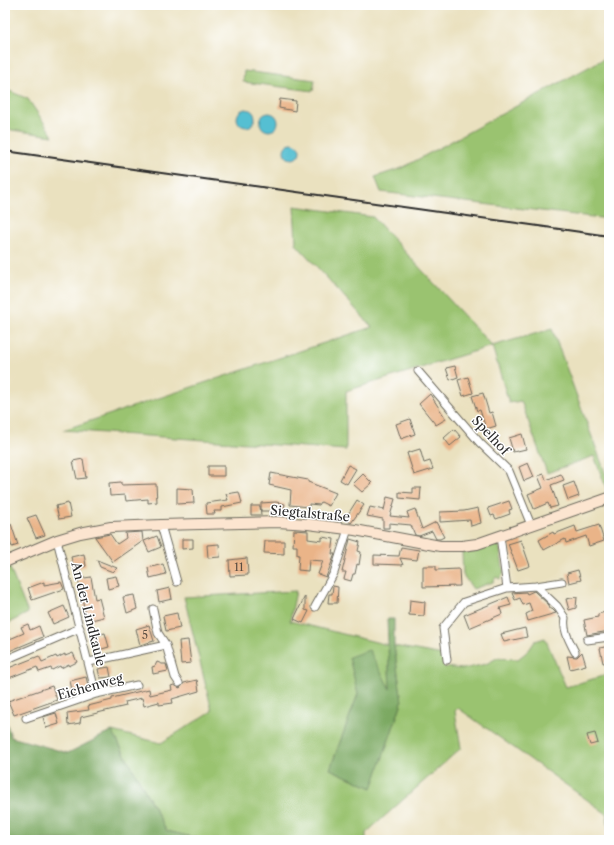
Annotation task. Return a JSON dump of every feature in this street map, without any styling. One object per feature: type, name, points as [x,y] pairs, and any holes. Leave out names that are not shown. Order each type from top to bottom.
[{"type":"main road","name":"Siegtalstraße","points":[[5,562],[57,540],[80,533],[111,527],[161,525],[278,522],[308,524],[348,529],[449,547],[477,544],[609,498]]},
{"type":"street","name":"Spelhof","points":[[418,371],[480,443],[509,472],[531,525]]},
{"type":"street","points":[[161,525],[177,582]]},
{"type":"street","points":[[315,607],[337,567],[348,529]]},
{"type":"street","points":[[500,536],[507,588]]},
{"type":"street","name":"An der Lindkaule","points":[[57,540],[96,694]]},
{"type":"street","points":[[448,660],[443,628],[452,614],[464,602],[507,588],[562,582]]},
{"type":"street","points":[[536,586],[557,606],[566,618],[564,626],[566,636],[574,652]]},
{"type":"street","points":[[153,609],[158,633],[166,645],[175,677],[179,683]]},
{"type":"street","points":[[5,660],[80,628]]},
{"type":"street","points":[[587,640],[609,637]]},
{"type":"street","points":[[89,662],[166,645]]},
{"type":"street","name":"Eichenweg","points":[[26,718],[96,694],[137,685]]},
{"type":"green space","points":[[609,56],[609,219],[381,192],[375,177],[402,168]]},
{"type":"green space","points":[[244,71],[315,80],[313,91],[243,82]]},
{"type":"green space","points":[[5,89],[28,99],[53,136],[5,129]]},
{"type":"green space","points":[[294,206],[373,217],[492,346],[346,391],[346,450],[63,430],[372,327],[296,244]]},
{"type":"green space","points":[[552,329],[609,483],[609,489],[607,490],[594,456],[547,473],[521,401],[509,403],[492,346]]},
{"type":"green space","points":[[499,544],[504,573],[500,579],[496,577],[493,582],[473,589],[463,575],[462,552],[474,551]]},
{"type":"green space","points":[[5,556],[28,613],[5,625]]},
{"type":"green space","points":[[296,591],[290,621],[388,645],[390,690],[349,657],[358,694],[330,769],[372,788],[402,702],[394,646],[443,655],[444,667],[463,669],[486,664],[497,658],[518,659],[529,650],[535,641],[545,638],[566,687],[609,674],[609,840],[607,814],[458,708],[455,711],[461,748],[366,833],[366,840],[204,840],[167,831],[112,731],[161,743],[212,711],[184,597]]},
{"type":"green space","points":[[387,619],[394,619],[394,646],[402,702],[372,788],[330,769],[358,694],[349,657],[369,650],[390,689]]},
{"type":"green space","points":[[5,718],[11,737],[68,753],[112,731],[167,831],[204,840],[5,840]]},
{"type":"water","points":[[242,109],[250,109],[255,114],[253,125],[250,127],[242,127],[237,122],[237,114]]},
{"type":"water","points":[[265,113],[273,113],[278,118],[276,129],[273,131],[265,131],[260,126],[260,118]]},
{"type":"water","points":[[292,143],[299,148],[300,151],[295,158],[292,159],[285,154],[284,151],[289,144]]},
{"type":"building","points":[[280,99],[296,101],[295,111],[279,108]]},
{"type":"building","points":[[455,366],[458,377],[450,380],[446,368]]},
{"type":"building","points":[[468,377],[473,393],[463,396],[458,380]]},
{"type":"building","points":[[483,393],[489,413],[492,412],[496,426],[486,429],[480,410],[477,411],[472,396]]},
{"type":"building","points":[[430,394],[446,419],[436,425],[419,404]]},
{"type":"building","points":[[410,419],[415,434],[401,439],[396,424]]},
{"type":"building","points":[[454,429],[461,437],[450,446],[444,438]]},
{"type":"building","points":[[522,434],[526,449],[513,452],[509,438]]},
{"type":"building","points":[[420,449],[424,463],[430,461],[433,469],[414,475],[407,453]]},
{"type":"building","points":[[83,459],[86,478],[77,479],[73,461]]},
{"type":"building","points":[[528,463],[534,477],[524,481],[519,467]]},
{"type":"building","points":[[348,465],[356,469],[347,484],[340,480]]},
{"type":"building","points":[[208,466],[224,466],[224,476],[208,476]]},
{"type":"building","points":[[271,473],[308,480],[308,482],[336,493],[329,506],[321,502],[319,505],[309,504],[309,507],[290,505],[291,490],[269,485]]},
{"type":"building","points":[[363,474],[372,483],[362,492],[353,484]]},
{"type":"building","points":[[544,474],[546,480],[561,474],[564,480],[551,485],[558,506],[550,508],[548,503],[534,509],[528,494],[543,488],[538,476]]},
{"type":"building","points":[[121,482],[121,485],[156,484],[157,502],[148,503],[148,499],[126,501],[125,495],[110,496],[109,483]]},
{"type":"building","points":[[574,482],[579,496],[568,500],[563,486]]},
{"type":"building","points":[[177,488],[193,489],[194,503],[177,504]]},
{"type":"building","points":[[413,488],[421,488],[420,500],[399,498],[399,492],[413,493]]},
{"type":"building","points":[[239,492],[242,503],[222,507],[222,511],[214,511],[215,514],[207,514],[206,503],[228,500],[226,494]]},
{"type":"building","points":[[387,497],[395,499],[390,516],[409,518],[407,512],[415,509],[422,529],[436,522],[444,537],[436,539],[432,531],[419,536],[415,535],[411,525],[389,523],[389,528],[383,528],[383,519],[367,516],[370,507],[384,510]]},
{"type":"building","points":[[357,500],[364,505],[351,523],[345,519]]},
{"type":"building","points":[[509,501],[512,509],[509,510],[510,514],[496,519],[494,515],[491,516],[488,508]]},
{"type":"building","points":[[276,502],[285,504],[282,516],[273,514],[274,511],[261,511],[261,503]]},
{"type":"building","points":[[68,503],[71,517],[59,519],[56,506]]},
{"type":"building","points":[[251,506],[260,506],[261,515],[251,515]]},
{"type":"building","points":[[478,508],[481,523],[471,526],[470,520],[440,522],[440,512],[464,511]]},
{"type":"building","points":[[36,515],[45,535],[36,538],[27,518]]},
{"type":"building","points":[[11,524],[18,545],[12,547],[5,526]]},
{"type":"building","points":[[599,525],[604,541],[589,546],[586,536],[566,543],[565,539],[544,550],[539,540],[553,532],[554,534],[575,526],[577,532]]},
{"type":"building","points":[[294,530],[308,531],[308,539],[322,541],[322,537],[334,539],[332,554],[335,554],[326,577],[318,574],[323,561],[309,560],[308,571],[298,570],[299,555],[297,555],[297,546],[293,546]]},
{"type":"building","points":[[142,532],[143,541],[113,562],[95,537],[110,534],[117,544],[126,538],[125,533]]},
{"type":"building","points":[[157,536],[161,547],[149,552],[144,541]]},
{"type":"building","points":[[182,539],[193,539],[193,548],[182,549]]},
{"type":"building","points":[[350,539],[360,542],[358,551],[361,552],[359,565],[357,564],[355,574],[353,574],[351,581],[344,579],[346,572],[342,572]]},
{"type":"building","points":[[521,540],[530,566],[518,570],[508,544]]},
{"type":"building","points":[[265,541],[284,541],[284,554],[264,553]]},
{"type":"building","points":[[219,544],[220,557],[208,558],[207,545]]},
{"type":"building","points":[[401,547],[419,550],[417,560],[400,558],[403,565],[374,564],[374,555],[399,556]]},
{"type":"building","points":[[84,554],[86,566],[74,569],[71,557]]},
{"type":"building","points":[[247,558],[248,575],[230,576],[229,560]]},
{"type":"building","points":[[97,560],[117,568],[113,572],[100,567]]},
{"type":"building","points":[[163,564],[166,574],[150,578],[148,568]]},
{"type":"building","points":[[423,566],[436,566],[436,570],[459,569],[460,586],[423,587]]},
{"type":"building","points":[[578,570],[581,580],[569,583],[567,573]]},
{"type":"building","points":[[116,576],[119,586],[108,589],[106,578]]},
{"type":"building","points":[[91,577],[95,599],[99,598],[104,617],[87,621],[78,579]]},
{"type":"building","points":[[44,582],[44,585],[61,582],[64,589],[32,600],[28,588]]},
{"type":"building","points":[[333,586],[338,587],[337,603],[328,603],[329,594],[332,594]]},
{"type":"building","points":[[170,588],[172,599],[159,602],[157,591]]},
{"type":"building","points":[[534,591],[549,605],[550,609],[556,613],[528,621],[526,614],[532,611],[529,603],[523,605],[520,598],[515,600],[512,593],[526,592],[527,594]]},
{"type":"building","points":[[134,595],[137,609],[127,613],[123,597]]},
{"type":"building","points":[[305,596],[305,610],[309,611],[303,623],[294,619]]},
{"type":"building","points":[[508,597],[511,605],[500,608],[502,614],[469,628],[464,615]]},
{"type":"building","points":[[577,597],[576,608],[569,610],[566,599]]},
{"type":"building","points":[[410,600],[425,602],[424,616],[409,615]]},
{"type":"building","points":[[64,606],[69,617],[53,624],[48,613]]},
{"type":"building","points":[[609,611],[609,631],[587,635],[584,620],[598,617],[598,614]]},
{"type":"building","points":[[177,613],[180,628],[166,631],[163,616]]},
{"type":"building","points":[[28,624],[30,630],[39,626],[43,637],[7,652],[5,641],[24,633],[21,627]]},
{"type":"building","points":[[149,625],[154,641],[140,645],[136,629]]},
{"type":"building","points":[[525,628],[527,637],[504,642],[501,634]]},
{"type":"building","points":[[105,633],[109,647],[95,651],[91,636]]},
{"type":"building","points":[[188,640],[191,663],[181,664],[179,641]]},
{"type":"building","points":[[609,646],[609,662],[603,663],[600,648]]},
{"type":"building","points":[[582,652],[586,665],[570,669],[567,656],[577,657]]},
{"type":"building","points":[[73,653],[77,662],[61,668],[60,666],[52,670],[51,668],[39,672],[37,667],[9,678],[6,669],[39,656],[42,662],[56,656],[57,658],[65,654],[65,656]]},
{"type":"building","points":[[157,662],[166,664],[168,671],[153,674],[152,667],[155,666]]},
{"type":"building","points":[[109,667],[111,677],[100,678],[98,669]]},
{"type":"building","points":[[86,677],[89,689],[73,694],[70,681]]},
{"type":"building","points":[[197,680],[199,691],[172,699],[173,703],[159,705],[159,702],[144,706],[142,698],[125,702],[126,706],[81,717],[80,723],[68,725],[67,713],[89,710],[88,706],[112,700],[112,698],[149,689],[150,695],[172,690],[171,686],[174,685],[180,688],[184,683]]},
{"type":"building","points":[[52,686],[57,700],[14,715],[8,701]]},
{"type":"building","points":[[56,713],[59,724],[46,728],[43,717]]},
{"type":"building","points":[[595,733],[598,743],[590,745],[587,735]]},
{"type":"railway","points":[[5,151],[609,236]]}]
